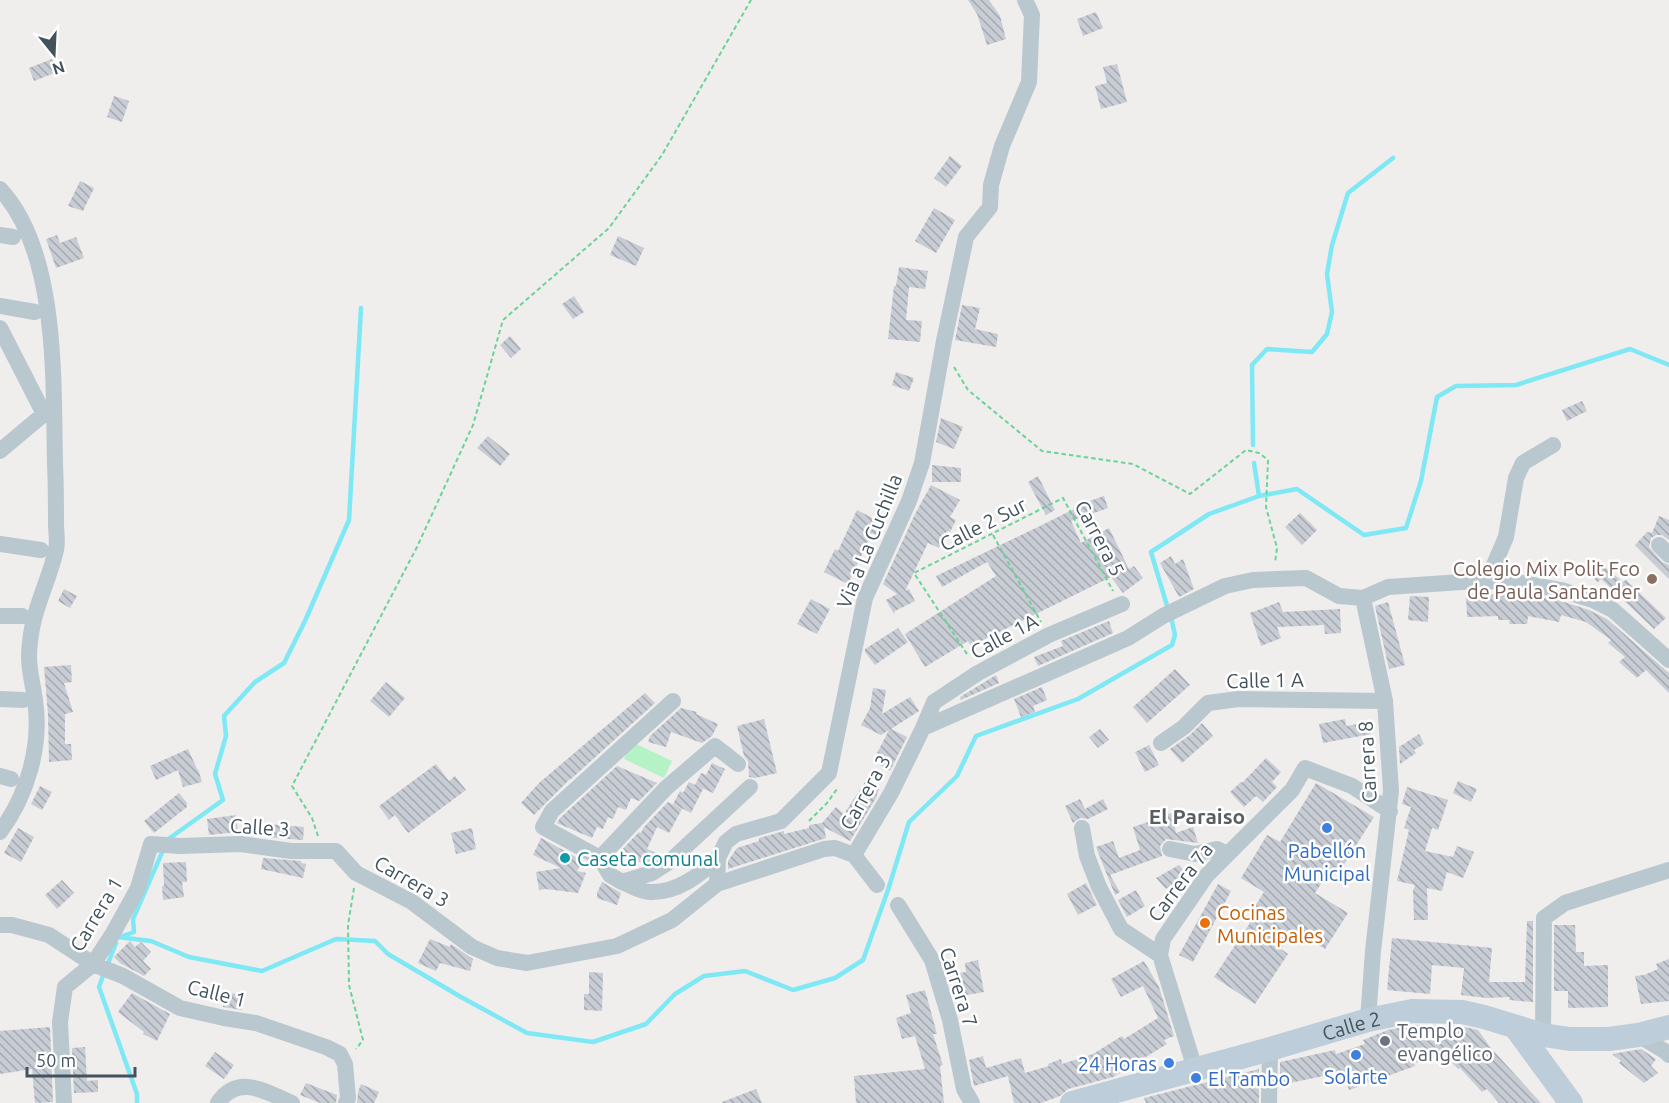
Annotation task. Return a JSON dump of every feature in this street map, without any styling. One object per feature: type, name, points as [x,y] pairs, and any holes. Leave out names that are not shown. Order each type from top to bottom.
[{"type":"street","name":"Via a La Cuchilla","points":[[718,858],[726,842],[736,834],[781,821],[829,773],[865,598],[909,501],[922,463],[966,237],[990,207],[991,185],[1002,146],[1029,82],[1032,15],[1025,0]]},
{"type":"street","points":[[0,189],[8,198],[28,234],[39,267],[45,296],[52,356],[56,549],[30,635],[28,661],[36,702],[35,739],[30,773],[14,813],[0,832]]},
{"type":"street","points":[[0,306],[35,312]]},
{"type":"street","points":[[0,328],[44,414],[0,451]]},
{"type":"street","points":[[1487,581],[1506,537],[1516,478],[1523,464],[1554,445]]},
{"type":"street","points":[[0,544],[41,550]]},
{"type":"street","points":[[923,728],[1128,638],[1163,616],[1225,586],[1273,578],[1306,578],[1339,596],[1363,598],[1388,587],[1487,581],[1543,586],[1593,600],[1613,610],[1669,660]]},
{"type":"street","name":"Calle 1A","points":[[923,728],[934,702],[978,673],[1118,597]]},
{"type":"street","name":"Carrera 8","points":[[1363,598],[1385,701],[1391,791],[1373,951],[1368,1020]]},
{"type":"street","points":[[0,616],[22,616]]},
{"type":"street","points":[[0,699],[22,700]]},
{"type":"street","name":"Calle 1 A","points":[[1161,743],[1184,727],[1208,703],[1238,699],[1385,701]]},
{"type":"street","points":[[673,701],[552,811],[543,826],[600,858],[610,875],[649,892],[675,887],[697,877],[718,858]]},
{"type":"street","name":"Carrera 3","points":[[356,873],[412,902],[472,946],[497,958],[527,963],[617,946],[672,920],[717,884],[824,849],[835,848],[854,855],[891,793],[923,728]]},
{"type":"street","points":[[600,858],[666,788],[715,746],[738,764]]},
{"type":"street","name":"Carrera 7a","points":[[1195,1070],[1160,954],[1163,939],[1207,875],[1292,790],[1305,768],[1352,786],[1390,811]]},
{"type":"street","points":[[622,882],[652,873],[669,862],[750,787]]},
{"type":"street","name":"Carrera 7a","points":[[1082,828],[1087,856],[1099,887],[1120,929],[1160,954]]},
{"type":"street","name":"Calle 3","points":[[151,844],[180,846],[242,844],[291,851],[336,851],[356,873]]},
{"type":"street","name":"Carrera 1","points":[[64,1103],[60,1022],[65,987],[97,965],[138,888],[151,844]]},
{"type":"street","points":[[1170,849],[1195,854],[1217,849],[1227,854]]},
{"type":"street","points":[[854,855],[877,885]]},
{"type":"street","points":[[717,884],[718,858]]},
{"type":"street","points":[[1543,1035],[1544,918],[1565,903],[1669,870]]},
{"type":"street","name":"Carrera 7","points":[[898,905],[932,960],[950,1020],[968,1096]]},
{"type":"street","name":"Calle 1","points":[[0,925],[12,925],[49,935],[97,965],[123,976],[180,1008],[256,1023],[326,1047],[340,1054],[345,1064]]},
{"type":"street","name":"Calle 2","points":[[1072,1103],[1127,1096],[1195,1070],[1368,1020],[1412,1011],[1462,1012],[1543,1035],[1570,1039],[1609,1039],[1669,1027]]},
{"type":"street","points":[[1516,1028],[1571,1103]]},
{"type":"street","points":[[1638,1035],[1669,1055]]},
{"type":"street","points":[[1269,1103],[1270,1049]]},
{"type":"street","points":[[345,1064],[348,1098],[346,1103]]},
{"type":"street","points":[[218,1103],[225,1094],[238,1087],[254,1087],[292,1103]]},
{"type":"path","points":[[322,851],[312,818],[292,786],[417,547],[474,425],[503,320],[609,228],[662,155],[751,0]]},
{"type":"path","points":[[944,341],[946,353],[968,390],[1042,451],[1133,464],[1190,494],[1246,450],[1259,453],[1268,460],[1266,507],[1277,548],[1273,578]]},
{"type":"path","name":"Calle 2 Sur","points":[[967,654],[914,573],[1063,498]]},
{"type":"path","name":"Carrera 5","points":[[1063,498],[1118,597]]},
{"type":"path","points":[[993,534],[1042,624]]},
{"type":"path","points":[[345,1064],[363,1040],[349,984],[348,925],[356,873]]},
{"type":"green space","points":[[632,742],[672,761],[664,778],[624,759]]},
{"type":"building","points":[[968,0],[989,0],[1000,16],[1006,39],[987,45],[977,14]]},
{"type":"building","points":[[1096,12],[1103,28],[1083,36],[1077,19]]},
{"type":"building","points":[[52,59],[57,72],[34,81],[29,68]]},
{"type":"building","points":[[1117,64],[1127,102],[1101,109],[1095,86],[1107,83],[1103,67]]},
{"type":"building","points":[[114,96],[129,101],[122,122],[107,117]]},
{"type":"building","points":[[950,156],[962,166],[946,187],[934,178]]},
{"type":"building","points":[[80,181],[94,188],[83,211],[68,206]]},
{"type":"building","points":[[934,208],[955,220],[936,253],[915,241]]},
{"type":"building","points":[[57,235],[60,243],[76,237],[84,258],[56,268],[46,239]]},
{"type":"building","points":[[618,236],[644,248],[636,266],[610,255]]},
{"type":"building","points":[[899,267],[928,271],[925,289],[909,287],[906,320],[922,321],[920,342],[888,339],[894,286],[896,286]]},
{"type":"building","points":[[574,296],[584,312],[573,319],[562,304]]},
{"type":"building","points":[[962,305],[980,308],[975,329],[998,334],[996,347],[955,340]]},
{"type":"building","points":[[510,336],[521,349],[511,358],[500,345]]},
{"type":"building","points":[[896,372],[914,378],[909,391],[892,385]]},
{"type":"building","points":[[1582,401],[1587,411],[1567,421],[1562,410]]},
{"type":"building","points":[[941,418],[963,427],[954,449],[936,442]]},
{"type":"building","points":[[488,436],[510,454],[500,466],[477,448]]},
{"type":"building","points":[[932,465],[961,468],[961,482],[932,482]]},
{"type":"building","points":[[1038,476],[1055,510],[1046,515],[1028,482]]},
{"type":"building","points":[[931,485],[960,500],[950,517],[956,520],[950,532],[947,531],[939,548],[928,543],[905,591],[909,589],[915,601],[895,611],[894,614],[886,600],[897,594],[883,584]]},
{"type":"building","points":[[1104,496],[1108,508],[1071,521],[1081,543],[1109,528],[1129,569],[1134,566],[1143,578],[1123,593],[1111,577],[971,646],[968,641],[925,667],[905,634],[996,576],[987,562],[942,587],[936,576],[1076,508],[1075,506]]},
{"type":"building","points":[[857,510],[882,523],[876,535],[872,533],[848,584],[824,572],[835,549],[838,551]]},
{"type":"building","points":[[1300,513],[1317,530],[1302,545],[1285,527]]},
{"type":"building","points":[[1659,516],[1669,520],[1669,540],[1662,535],[1656,535],[1651,538],[1649,547],[1662,562],[1669,565],[1669,579],[1635,545],[1647,532],[1652,533]]},
{"type":"building","points":[[1171,556],[1175,564],[1183,559],[1194,589],[1179,597],[1160,563]]},
{"type":"building","points":[[1596,560],[1623,582],[1626,580],[1666,618],[1654,629],[1601,579],[1598,582],[1586,572]]},
{"type":"building","points":[[64,589],[77,596],[70,608],[58,601]]},
{"type":"building","points":[[1466,594],[1523,594],[1558,600],[1589,610],[1607,619],[1669,673],[1669,693],[1646,670],[1637,678],[1619,662],[1625,657],[1608,643],[1611,640],[1586,622],[1561,615],[1559,622],[1528,616],[1527,624],[1509,624],[1510,620],[1498,620],[1498,616],[1467,617]]},
{"type":"building","points":[[1410,596],[1429,597],[1428,622],[1408,620]]},
{"type":"building","points":[[811,599],[830,609],[817,634],[797,624]]},
{"type":"building","points":[[1279,602],[1283,612],[1340,609],[1341,633],[1325,634],[1324,625],[1277,627],[1281,638],[1261,646],[1250,613]]},
{"type":"building","points":[[1388,602],[1405,665],[1389,669],[1375,606]]},
{"type":"building","points":[[1109,621],[1113,633],[1038,666],[1034,657],[1063,646],[1061,641]]},
{"type":"building","points":[[898,628],[908,642],[875,665],[865,649]]},
{"type":"building","points":[[71,665],[72,682],[64,683],[73,712],[65,714],[65,744],[71,744],[72,760],[49,762],[44,667]]},
{"type":"building","points":[[1175,669],[1190,685],[1147,723],[1133,707]]},
{"type":"building","points":[[996,675],[999,683],[961,700],[960,697]]},
{"type":"building","points":[[386,682],[405,698],[389,717],[370,701]]},
{"type":"building","points":[[1042,687],[1047,700],[1033,706],[1035,712],[1021,717],[1014,699]]},
{"type":"building","points":[[873,688],[886,690],[882,714],[910,697],[919,711],[891,729],[907,737],[890,771],[873,761],[889,730],[881,735],[861,725],[870,708]]},
{"type":"building","points":[[645,693],[655,703],[570,780],[571,778],[534,815],[521,803],[539,783]]},
{"type":"building","points":[[681,708],[697,712],[696,714],[718,724],[712,736],[702,743],[671,732],[666,747],[648,742],[650,736]]},
{"type":"building","points":[[764,719],[777,773],[755,778],[749,777],[748,761],[744,756],[737,726]]},
{"type":"building","points":[[1345,719],[1346,726],[1369,722],[1371,734],[1323,743],[1319,724]]},
{"type":"building","points":[[1202,723],[1213,736],[1182,763],[1170,749]]},
{"type":"building","points":[[1100,729],[1109,740],[1098,748],[1089,737]]},
{"type":"building","points":[[1419,734],[1424,744],[1400,764],[1399,747]]},
{"type":"building","points":[[1149,745],[1159,765],[1145,772],[1135,752]]},
{"type":"building","points":[[188,749],[202,782],[183,787],[178,770],[156,780],[150,766]]},
{"type":"building","points":[[1266,758],[1281,772],[1272,782],[1277,787],[1263,802],[1256,796],[1244,807],[1230,792]]},
{"type":"building","points":[[712,763],[725,769],[713,793],[695,785],[701,773],[706,775]]},
{"type":"building","points":[[436,764],[449,781],[455,776],[466,790],[408,833],[395,815],[389,820],[379,806]]},
{"type":"building","points":[[617,766],[657,783],[639,801],[631,798],[626,810],[618,807],[613,819],[608,817],[603,829],[597,827],[592,838],[557,823],[560,818]]},
{"type":"building","points":[[1458,781],[1477,789],[1471,802],[1453,793]]},
{"type":"building","points":[[689,782],[703,789],[691,813],[673,804],[680,791],[683,793]]},
{"type":"building","points":[[865,782],[879,789],[850,841],[824,827],[826,838],[728,869],[728,861],[737,848],[759,841],[759,838],[784,831],[784,834],[822,823],[836,807],[844,814]]},
{"type":"building","points":[[1316,783],[1374,817],[1338,874],[1330,870],[1315,893],[1348,913],[1325,949],[1294,930],[1281,949],[1288,954],[1255,1004],[1214,977],[1250,923],[1246,921],[1264,892],[1241,878],[1267,835],[1280,842]]},
{"type":"building","points":[[40,786],[52,792],[42,810],[31,804]]},
{"type":"building","points":[[1407,787],[1448,800],[1438,830],[1432,828],[1425,851],[1453,857],[1457,846],[1474,852],[1463,878],[1447,872],[1442,891],[1427,888],[1428,920],[1414,920],[1413,891],[1415,885],[1397,881],[1409,830],[1404,828],[1411,807],[1402,804]]},
{"type":"building","points":[[179,793],[187,803],[187,807],[154,833],[144,821]]},
{"type":"building","points":[[1080,799],[1085,809],[1103,799],[1108,809],[1088,819],[1080,818],[1073,823],[1065,806]]},
{"type":"building","points":[[668,802],[682,809],[669,833],[657,827],[647,849],[656,853],[653,860],[644,864],[619,853],[639,832],[641,833]]},
{"type":"building","points":[[1172,813],[1176,833],[1193,827],[1198,843],[1166,839],[1160,846],[1162,856],[1110,875],[1120,892],[1115,895],[1096,847],[1113,841],[1119,858],[1140,850],[1133,827],[1154,820],[1153,817]]},
{"type":"building","points":[[236,815],[238,832],[209,835],[207,819]]},
{"type":"building","points":[[266,824],[304,827],[303,840],[265,837]]},
{"type":"building","points":[[18,828],[34,837],[21,862],[4,853]]},
{"type":"building","points":[[472,828],[476,849],[456,854],[451,833]]},
{"type":"building","points":[[541,838],[583,861],[577,871],[586,873],[578,893],[539,890],[536,872],[561,868],[533,855]]},
{"type":"building","points":[[263,858],[301,861],[306,864],[303,878],[261,869]]},
{"type":"building","points":[[186,862],[187,882],[182,882],[184,897],[163,900],[163,863]]},
{"type":"building","points":[[1179,865],[1186,873],[1166,889],[1156,878]]},
{"type":"building","points":[[62,880],[74,893],[57,909],[45,895]]},
{"type":"building","points":[[602,882],[621,893],[617,905],[597,898]]},
{"type":"building","points":[[1086,883],[1097,905],[1078,915],[1067,894]]},
{"type":"building","name":"Cocinas Municipales","points":[[1218,884],[1231,891],[1193,962],[1179,955]]},
{"type":"building","points":[[1136,890],[1145,906],[1127,917],[1118,900]]},
{"type":"building","points":[[1527,921],[1533,921],[1533,1002],[1509,1000],[1510,997],[1487,998],[1461,995],[1464,968],[1432,965],[1430,994],[1387,990],[1392,938],[1492,948],[1489,982],[1525,982]]},
{"type":"building","points":[[1554,925],[1575,925],[1576,952],[1584,952],[1584,966],[1608,965],[1608,1007],[1568,1008],[1568,991],[1554,991]]},
{"type":"building","points":[[430,939],[450,947],[451,944],[473,959],[470,971],[440,963],[436,971],[418,963]]},
{"type":"building","points":[[130,941],[135,947],[141,942],[151,952],[143,961],[151,969],[144,976],[120,963],[114,957]]},
{"type":"building","points":[[1669,959],[1669,1001],[1641,1004],[1635,976],[1658,969],[1656,964]]},
{"type":"building","points":[[978,960],[984,992],[961,996],[960,990],[957,991],[954,974],[966,972],[965,963]]},
{"type":"building","points":[[1144,961],[1159,987],[1174,1036],[1164,1040],[1167,1044],[1113,1077],[1068,1089],[1060,1096],[1041,1103],[1014,1103],[1008,1076],[974,1086],[969,1060],[983,1056],[986,1068],[1021,1058],[1025,1073],[1049,1066],[1048,1064],[1061,1059],[1062,1064],[1093,1054],[1122,1036],[1124,1039],[1158,1018],[1143,986],[1121,997],[1111,979]]},
{"type":"building","points":[[589,972],[603,973],[602,1011],[584,1010],[584,994],[589,994]]},
{"type":"building","points":[[925,990],[937,1034],[933,1034],[943,1065],[940,1066],[944,1103],[856,1103],[854,1076],[925,1069],[915,1036],[902,1039],[896,1018],[911,1013],[906,995]]},
{"type":"building","points":[[132,993],[170,1014],[157,1041],[143,1034],[144,1032],[118,1012]]},
{"type":"building","points":[[242,993],[242,1010],[223,1007],[223,994]]},
{"type":"building","points":[[1413,1025],[1460,1026],[1478,1030],[1490,1047],[1541,1103],[1499,1103],[1487,1089],[1482,1092],[1448,1058],[1414,1063],[1415,1066],[1349,1090],[1343,1072],[1280,1085],[1280,1062],[1335,1050],[1336,1054],[1365,1044],[1363,1040],[1388,1030]]},
{"type":"building","points":[[50,1027],[53,1102],[35,1103],[32,1069],[0,1074],[0,1031]]},
{"type":"building","points":[[85,1047],[87,1081],[98,1080],[98,1092],[74,1093],[72,1048]]},
{"type":"building","points":[[1641,1049],[1656,1059],[1651,1066],[1658,1073],[1644,1083],[1619,1063],[1621,1061],[1612,1054]]},
{"type":"building","points":[[215,1052],[234,1065],[224,1079],[205,1066]]},
{"type":"building","points":[[1259,1069],[1259,1103],[1146,1103],[1144,1098]]},
{"type":"building","points":[[306,1083],[337,1095],[336,1103],[320,1103],[300,1095]]},
{"type":"building","points":[[361,1084],[379,1092],[374,1103],[357,1103]]},
{"type":"building","points":[[756,1089],[762,1103],[722,1103],[722,1102]]},
{"type":"waterway","points":[[1253,445],[1252,365],[1267,349],[1312,352],[1327,334],[1332,312],[1327,274],[1332,245],[1348,193],[1393,158]]},
{"type":"waterway","points":[[167,840],[223,800],[215,774],[226,736],[224,716],[255,682],[284,663],[349,520],[361,308]]},
{"type":"waterway","points":[[1168,609],[1151,552],[1209,514],[1259,496],[1297,489],[1364,535],[1406,528],[1421,481],[1437,397],[1456,386],[1516,385],[1630,349],[1669,365]]},
{"type":"waterway","points":[[1254,463],[1259,496]]},
{"type":"waterway","points":[[118,937],[151,941],[189,957],[262,971],[336,939],[375,941],[388,954],[527,1033],[593,1042],[646,1024],[675,994],[704,976],[745,971],[793,990],[835,978],[863,960],[909,822],[957,776],[976,736],[1078,699],[1172,645],[1175,635],[1171,617]]},
{"type":"waterway","points":[[120,937],[134,932],[133,919],[164,848]]},
{"type":"waterway","points":[[107,966],[116,943]]},
{"type":"waterway","points":[[104,973],[99,987],[137,1094],[137,1103]]},
{"type":"place","name":"Colegio Mix Polit Fco de Paula Santander","points":[[1652,579]]},
{"type":"place","name":"Pabellón Municipal","points":[[1327,828]]},
{"type":"place","name":"Caseta comunal","points":[[565,858]]},
{"type":"place","name":"Cocinas Municipales","points":[[1205,923]]},
{"type":"place","name":"Templo evangélico","points":[[1385,1041]]},
{"type":"place","name":"Solarte","points":[[1356,1055]]},
{"type":"place","name":"24 Horas","points":[[1169,1063]]},
{"type":"place","name":"El Tambo","points":[[1196,1078]]},
{"type":"district","name":"El Paraiso","points":[[1197,816]]}]
